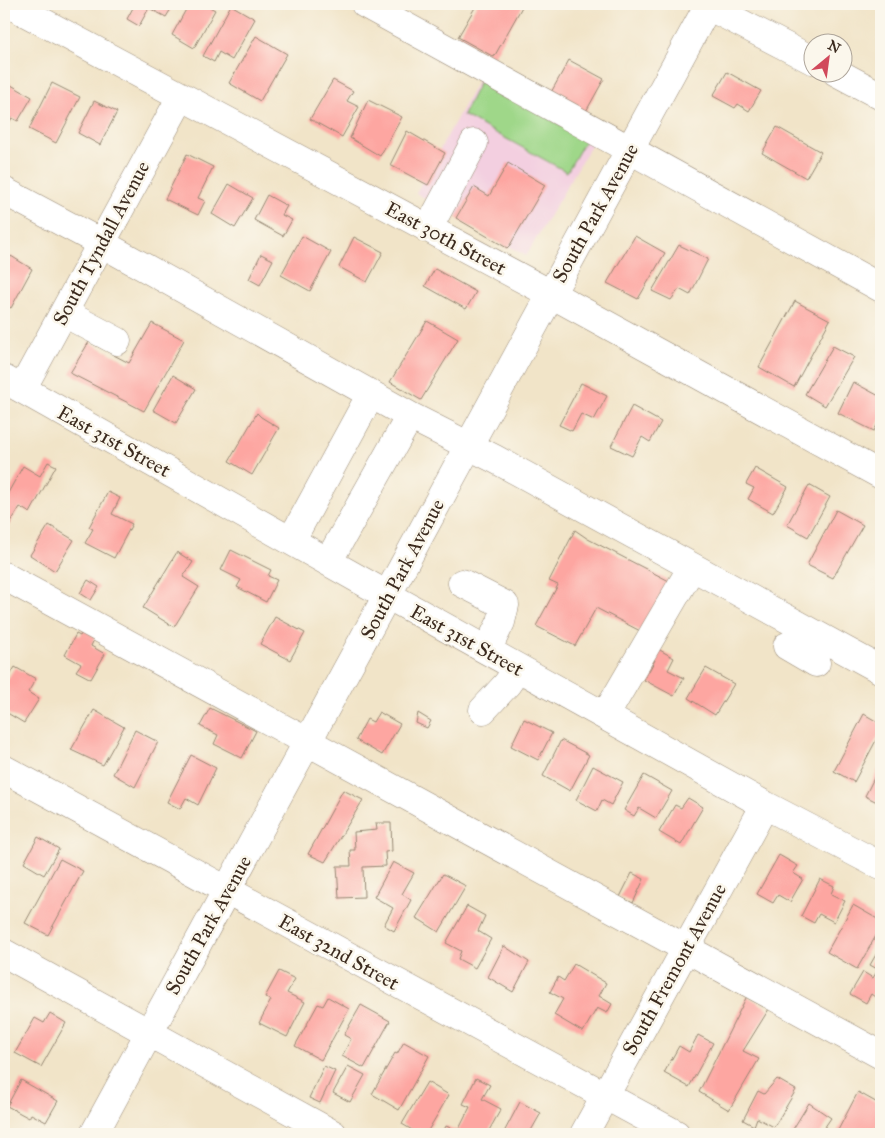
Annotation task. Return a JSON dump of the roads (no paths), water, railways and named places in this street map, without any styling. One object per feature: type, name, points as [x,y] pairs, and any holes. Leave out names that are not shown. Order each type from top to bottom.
[{"type":"street","name":"East 30th Street","points":[[9,4],[551,294],[881,475]]},
{"type":"street","points":[[365,4],[881,288]]},
{"type":"street","points":[[707,4],[802,55]]},
{"type":"street","name":"South Park Avenue","points":[[94,1134],[630,150],[707,4]]},
{"type":"street","points":[[852,81],[881,96]]},
{"type":"street","name":"South Tyndall Avenue","points":[[13,384],[64,313],[181,97]]},
{"type":"street","points":[[428,229],[474,142]]},
{"type":"street","points":[[4,191],[101,243],[410,416],[502,462],[881,670]]},
{"type":"street","points":[[64,313],[117,341]]},
{"type":"street","name":"East 31st Street","points":[[13,384],[518,668],[765,805],[881,866]]},
{"type":"street","points":[[291,541],[370,394]]},
{"type":"street","points":[[328,562],[410,416]]},
{"type":"street","points":[[605,716],[692,567]]},
{"type":"street","points":[[4,576],[881,1055]]},
{"type":"street","points":[[462,583],[505,605],[502,622],[487,650]]},
{"type":"street","points":[[787,646],[816,663]]},
{"type":"street","points":[[483,710],[507,684],[518,668]]},
{"type":"street","name":"East 32nd Street","points":[[4,769],[676,1134]]},
{"type":"street","name":"South Fremont Avenue","points":[[584,1134],[765,805]]},
{"type":"street","points":[[4,953],[333,1134]]}]
